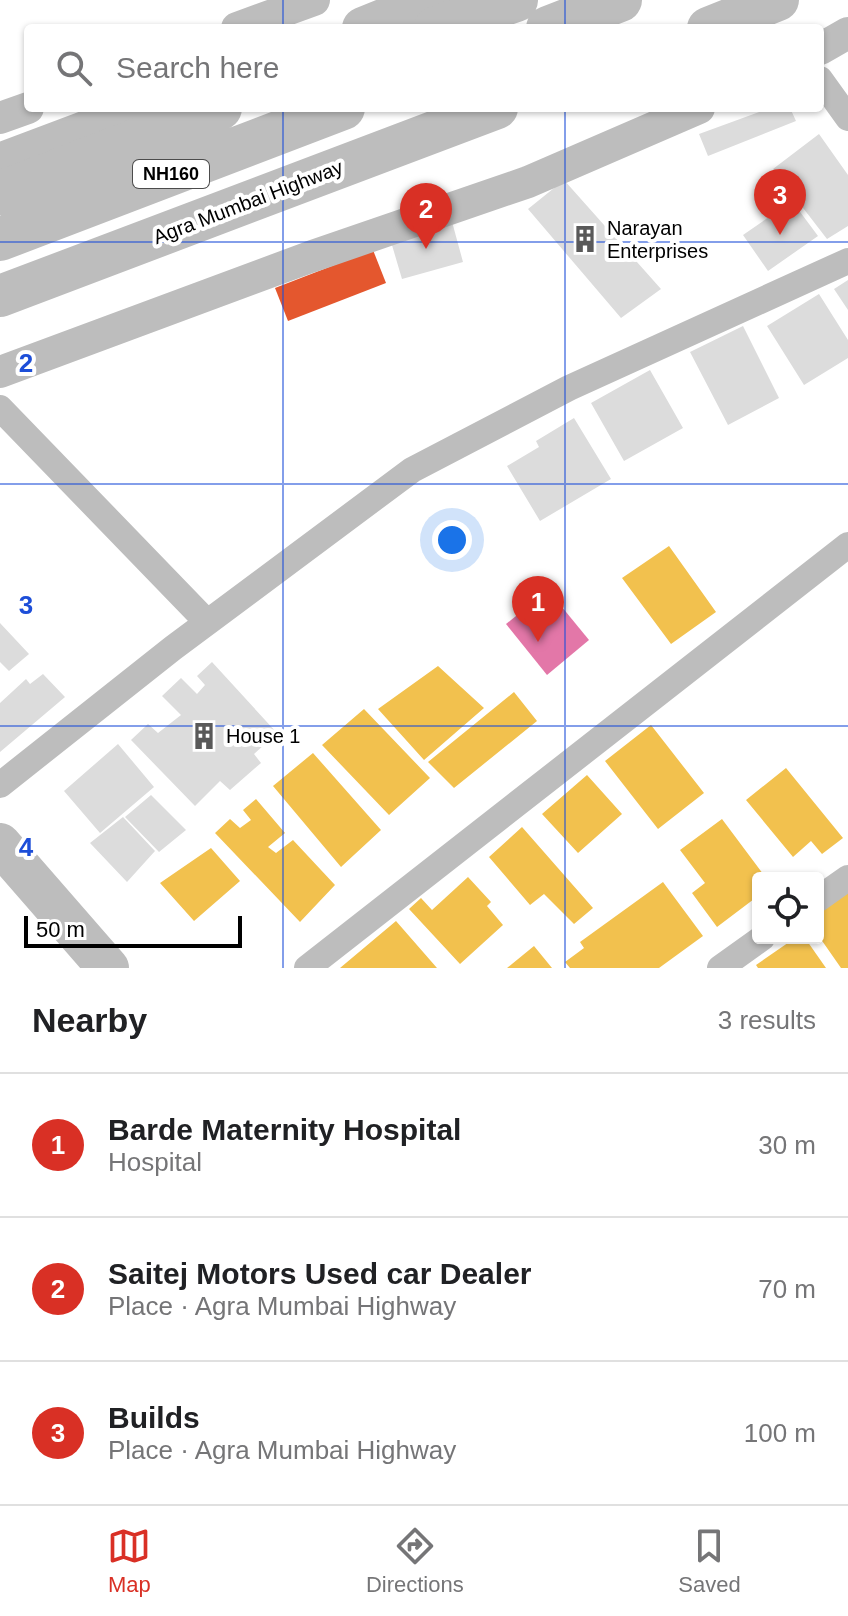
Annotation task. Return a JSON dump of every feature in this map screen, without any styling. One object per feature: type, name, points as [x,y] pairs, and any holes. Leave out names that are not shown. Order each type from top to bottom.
[{"type":"highway","points":[[447,24],[516,0]]},
{"type":"highway","points":[[558,24],[620,0]]},
{"type":"highway","name":"NH160","points":[[0,193],[210,112]]},
{"type":"highway","name":"NH160","points":[[0,239],[333,112]]},
{"type":"main road","points":[[373,24],[432,0]]},
{"type":"main road","points":[[718,24],[778,0]]},
{"type":"main road","points":[[0,164],[138,112]]},
{"type":"main road","name":"Agra Mumbai Highway","points":[[0,296],[486,112]]},
{"type":"main road","points":[[0,844],[108,968]]},
{"type":"street","points":[[256,16],[314,0]]},
{"type":"street","points":[[824,47],[848,33]]},
{"type":"street","points":[[824,85],[848,118]]},
{"type":"street","points":[[0,118],[24,109]]},
{"type":"street","points":[[0,372],[310,257],[528,182],[690,112]]},
{"type":"street","points":[[0,785],[207,622],[412,470],[569,388],[848,261]]},
{"type":"street","points":[[0,408],[207,622]]},
{"type":"street","points":[[307,968],[848,545]]},
{"type":"street","points":[[824,895],[848,878]]},
{"type":"street","points":[[720,968],[754,944]]},
{"type":"building: Homes","points":[[669,546],[716,612],[671,644],[622,578]]},
{"type":"building: Homes","points":[[438,666],[484,708],[424,760],[378,709]]},
{"type":"building: Homes","points":[[514,692],[537,721],[454,788],[428,762]]},
{"type":"building: Homes","points":[[364,709],[430,778],[389,815],[322,745]]},
{"type":"building: Homes","points":[[651,725],[704,793],[658,829],[605,761]]},
{"type":"building: Homes","points":[[313,753],[381,830],[341,867],[273,786]]},
{"type":"building: Homes","points":[[786,768],[843,838],[822,854],[811,841],[793,857],[746,800]]},
{"type":"building: Homes","points":[[587,775],[622,814],[578,853],[542,814]]},
{"type":"building: Homes","points":[[256,799],[285,833],[268,847],[276,853],[293,840],[335,885],[300,922],[215,833],[230,819],[240,828],[251,820],[243,810]]},
{"type":"building: Homes","points":[[722,819],[762,872],[752,872],[752,901],[717,927],[692,893],[705,883],[680,850]]},
{"type":"building: Homes","points":[[522,827],[593,908],[574,924],[544,894],[530,905],[489,857]]},
{"type":"building: Homes","points":[[211,848],[240,881],[194,921],[160,883]]},
{"type":"building: Homes","points":[[468,877],[491,902],[487,906],[503,925],[460,964],[409,909],[421,898],[432,910]]},
{"type":"building: Homes","points":[[663,882],[703,936],[659,968],[570,968],[565,962],[584,948],[580,942]]},
{"type":"building: Homes","points":[[848,891],[848,968],[841,968],[824,944],[824,909]]},
{"type":"building: Homes","points":[[396,921],[437,968],[340,968]]},
{"type":"building: Homes","points":[[786,944],[809,944],[826,968],[758,968],[756,965]]},
{"type":"building: Homes","points":[[534,946],[552,968],[507,968]]},
{"type":"building: Shops","points":[[373,250],[386,283],[288,321],[275,288]]},
{"type":"building: Health","points":[[548,590],[589,640],[547,675],[506,624]]},
{"type":"building: Other","points":[[759,112],[792,112],[796,121],[708,156],[699,134]]},
{"type":"building: Other","points":[[819,134],[848,175],[848,226],[827,239],[773,169]]},
{"type":"building: Other","name":"Narayan Enterprises","points":[[564,180],[661,289],[621,318],[528,209]]},
{"type":"building: Other","points":[[792,201],[818,236],[768,271],[743,235]]},
{"type":"building: Other","points":[[451,218],[463,262],[402,279],[389,235]]},
{"type":"building: Other","points":[[848,280],[848,310],[834,289]]},
{"type":"building: Other","points":[[819,294],[848,340],[848,358],[804,385],[767,326]]},
{"type":"building: Other","points":[[743,326],[779,398],[728,425],[690,352]]},
{"type":"building: Other","points":[[650,370],[683,428],[624,461],[591,403]]},
{"type":"building: Other","points":[[574,418],[611,479],[540,521],[507,466],[539,447],[536,441]]},
{"type":"building: Other","points":[[0,623],[29,654],[9,671],[0,662]]},
{"type":"building: Other","name":"House 1","points":[[212,662],[277,733],[254,754],[261,763],[230,790],[220,781],[195,806],[131,740],[148,724],[158,733],[181,715],[162,696],[181,678],[197,694],[205,685],[197,676]]},
{"type":"building: Other","points":[[43,674],[65,697],[0,752],[0,703],[26,679],[30,684]]},
{"type":"building: Other","points":[[118,744],[154,787],[100,833],[64,791]]},
{"type":"building: Other","points":[[151,795],[186,830],[159,852],[125,817]]},
{"type":"building: Other","points":[[123,817],[155,851],[127,882],[90,843]]},
{"type":"place","name":"Builds","points":[[780,235]]},
{"type":"place","name":"Narayan Enterprises","points":[[585,239]]},
{"type":"place","name":"Saitej Motors Used car Dealer","points":[[426,249]]},
{"type":"place","name":"Barde Maternity Hospital","points":[[538,642]]},
{"type":"place","name":"House 1","points":[[204,736]]}]
